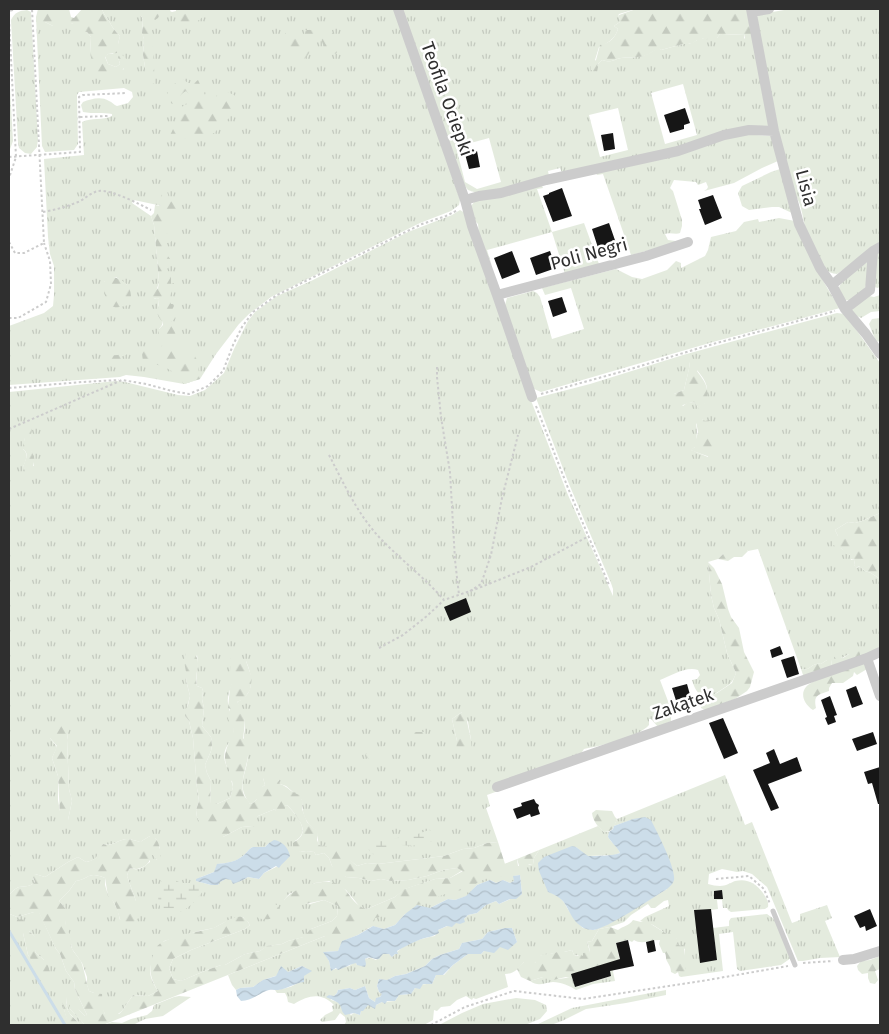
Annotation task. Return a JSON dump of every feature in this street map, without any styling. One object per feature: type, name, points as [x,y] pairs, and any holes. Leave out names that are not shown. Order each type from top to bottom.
[{"type":"street","name":"Teofila Ociepki","points":[[398,9],[532,396]]},
{"type":"street","points":[[751,10],[769,9]]},
{"type":"street","name":"Lisia","points":[[751,10],[774,131],[799,224],[820,268],[845,309],[880,354]]},
{"type":"street","points":[[465,200],[678,151],[749,130],[774,131]]},
{"type":"street","name":"Poli Negri","points":[[497,295],[646,256],[688,242]]},
{"type":"street","points":[[832,285],[877,249]]},
{"type":"street","points":[[845,309],[870,290],[877,249]]},
{"type":"street","name":"Zakątek","points":[[496,787],[880,652]]},
{"type":"street","points":[[867,658],[880,696]]},
{"type":"street","points":[[843,960],[854,959],[880,951]]},
{"type":"lane","points":[[773,911],[796,964]]},
{"type":"path","points":[[9,318],[18,318],[46,302],[51,284],[50,261],[44,243],[32,9]]},
{"type":"path","points":[[9,19],[16,157],[9,178]]},
{"type":"path","points":[[9,158],[80,152],[80,97],[83,95],[127,93]]},
{"type":"path","points":[[80,117],[108,116]]},
{"type":"path","points":[[43,212],[79,202],[89,194],[100,191],[132,200],[150,210]]},
{"type":"path","points":[[9,388],[122,380],[146,384],[172,392],[189,394],[208,386],[223,371],[242,327],[253,312],[277,295],[422,224],[460,209],[465,200]]},
{"type":"path","points":[[9,242],[15,253],[24,253],[44,243]]},
{"type":"path","points":[[609,585],[532,396],[713,344],[845,309]]},
{"type":"path","points":[[437,367],[441,417],[450,472],[459,595]]},
{"type":"path","points":[[9,429],[122,380]]},
{"type":"path","points":[[468,592],[481,584],[490,555],[518,435]]},
{"type":"path","points":[[329,456],[363,518],[380,538],[431,584],[444,600]]},
{"type":"path","points":[[379,648],[403,635],[444,600],[531,566],[589,536]]},
{"type":"path","points":[[716,879],[749,876],[764,889],[773,911]]},
{"type":"path","points":[[430,1025],[464,1007],[514,991],[583,999],[796,964],[843,960]]},
{"type":"green space","points":[[38,9],[69,9],[71,17],[74,18],[82,9],[102,9],[112,27],[120,36],[118,44],[121,46],[117,53],[108,54],[105,57],[108,64],[116,67],[120,64],[118,57],[120,54],[126,58],[126,64],[119,75],[106,76],[94,70],[90,53],[91,37],[87,32],[78,31],[73,23],[66,26],[53,26],[45,22],[36,22]]},
{"type":"green space","points":[[102,9],[142,9],[145,74],[151,9],[171,9],[170,11],[172,12],[176,11],[176,9],[395,9],[460,200],[459,205],[451,211],[420,223],[271,297],[239,324],[200,379],[184,384],[126,375],[9,385],[9,326],[44,313],[53,306],[54,266],[48,237],[44,159],[84,155],[82,122],[112,116],[109,113],[83,112],[81,105],[83,102],[99,98],[110,101],[117,106],[128,103],[133,97],[132,92],[124,88],[79,92],[77,95],[78,144],[74,150],[45,152],[42,146],[36,17],[37,22],[45,22],[53,26],[74,23],[87,32],[91,37],[90,53],[114,74],[124,69],[118,57],[120,64],[116,67],[108,64],[105,56],[113,54],[120,36],[112,27]],"holes":[[[134,200],[162,206],[168,329],[159,329],[163,321],[159,299],[154,299],[159,282],[154,225],[151,216],[132,203]],[[116,277],[127,285],[104,293],[104,282]]]},
{"type":"green space","points":[[142,9],[165,9],[166,13],[165,15],[160,14],[155,20],[153,15],[151,15],[155,84],[150,83],[149,78],[145,74]]},
{"type":"green space","points":[[176,9],[206,9],[203,11],[204,16],[190,27],[179,23]]},
{"type":"green space","points":[[217,9],[231,9],[227,16],[215,16]]},
{"type":"green space","points":[[402,9],[636,9],[619,14],[620,22],[614,26],[618,29],[615,35],[599,47],[595,60],[597,65],[602,60],[610,61],[640,56],[649,54],[659,47],[661,50],[692,43],[704,38],[717,38],[720,34],[745,34],[744,38],[754,47],[770,128],[562,173],[560,168],[548,171],[549,176],[505,188],[477,193],[468,190],[465,186]],"holes":[[[683,84],[697,135],[665,144],[651,93]],[[618,108],[628,150],[600,157],[589,115]],[[489,138],[501,182],[477,189],[465,182],[456,147]]]},
{"type":"green space","points":[[636,9],[751,9],[754,47],[751,48],[746,44],[745,34],[720,34],[717,38],[706,40],[703,38],[701,41],[697,40],[692,44],[683,44],[661,50],[659,48],[643,56],[610,61],[602,60],[597,65],[597,72],[591,70],[591,64],[596,60],[600,45],[609,41],[617,32],[618,29],[614,26],[620,22],[618,16]]},
{"type":"green space","points":[[790,9],[880,9],[880,244],[837,274],[825,269],[808,237],[774,116],[757,17],[760,14]]},
{"type":"green space","points":[[27,10],[31,12],[38,139],[37,147],[31,154],[25,153],[19,148],[18,142],[11,20],[18,12]]},
{"type":"green space","points":[[321,26],[331,29],[343,47],[335,54],[328,52],[324,46],[318,29]]},
{"type":"green space","points":[[296,29],[300,31],[302,36],[305,35],[305,30],[314,31],[309,53],[300,61],[295,55],[289,55],[286,46],[285,33]]},
{"type":"green space","points":[[9,70],[13,141],[9,152]]},
{"type":"green space","points":[[181,78],[188,83],[194,83],[198,80],[210,101],[215,100],[218,91],[223,90],[234,95],[241,102],[214,133],[195,140],[169,137],[175,124],[176,110],[187,104],[192,97],[186,91],[172,104],[166,96],[171,87]]},
{"type":"green space","points":[[740,134],[771,136],[778,161],[734,183],[704,191],[708,187],[706,182],[698,185],[696,182],[674,180],[670,188],[673,191],[682,226],[680,233],[665,234],[668,240],[676,241],[676,243],[631,255],[603,174],[597,175],[596,173]]},
{"type":"green space","points":[[780,169],[792,213],[779,207],[749,210],[742,206],[738,193],[742,186]]},
{"type":"green space","points":[[541,184],[543,188],[537,189],[552,232],[487,250],[492,266],[479,235],[478,224],[474,220],[470,207],[476,200]]},
{"type":"green space","points":[[161,191],[164,194],[167,192],[170,200],[176,205],[178,218],[177,223],[165,229],[171,242],[167,243],[167,255],[171,260],[168,263],[169,267],[167,269],[171,276],[171,284],[174,283],[170,301],[171,304],[174,304],[171,315],[175,318],[170,323],[173,325],[177,339],[175,349],[181,354],[188,351],[190,347],[197,360],[200,379],[184,384],[170,370],[151,361],[143,361],[142,354],[144,350],[149,352],[160,351],[164,339],[159,337],[159,329],[163,322],[158,316],[159,299],[149,300],[147,293],[154,292],[158,288],[159,282],[154,225],[151,216],[154,213],[155,205],[161,206]]},
{"type":"green space","points":[[460,210],[465,213],[530,398],[568,495],[613,596],[611,583],[569,484],[536,398],[800,323],[837,313],[845,314],[880,363],[880,513],[855,523],[848,522],[835,530],[838,536],[838,546],[850,555],[851,560],[855,560],[854,565],[880,579],[880,649],[860,658],[857,647],[849,649],[849,654],[841,657],[835,665],[832,666],[831,660],[827,660],[807,669],[801,669],[758,549],[723,554],[718,559],[708,562],[714,608],[719,619],[727,653],[736,673],[729,685],[711,696],[703,696],[699,694],[694,686],[692,680],[697,679],[700,675],[698,670],[693,669],[684,670],[660,680],[671,709],[671,721],[658,727],[649,719],[649,725],[637,733],[600,746],[584,749],[580,755],[580,762],[487,795],[490,806],[486,808],[498,842],[463,849],[444,856],[378,864],[367,863],[357,866],[333,846],[319,845],[316,832],[304,815],[302,800],[286,786],[280,784],[278,780],[263,778],[265,785],[257,799],[250,804],[246,797],[243,791],[243,780],[248,753],[244,738],[244,717],[237,702],[243,699],[250,690],[251,679],[246,661],[231,664],[232,682],[228,700],[234,730],[224,755],[227,767],[231,767],[229,772],[233,787],[230,798],[217,804],[210,804],[211,781],[205,765],[212,745],[211,737],[202,726],[203,691],[202,688],[197,686],[197,655],[186,680],[190,696],[185,716],[189,721],[193,738],[199,801],[196,810],[200,822],[223,837],[242,827],[252,826],[258,816],[275,809],[276,811],[285,808],[287,805],[301,823],[302,833],[295,841],[300,852],[314,852],[316,855],[324,853],[329,858],[332,866],[346,877],[371,881],[381,879],[391,881],[408,880],[443,870],[457,868],[463,870],[450,878],[435,879],[405,889],[395,897],[367,909],[360,907],[346,890],[329,881],[315,883],[289,894],[284,900],[310,904],[324,900],[338,906],[337,916],[332,921],[311,929],[304,937],[245,954],[225,965],[181,981],[173,979],[169,968],[173,959],[245,929],[250,925],[243,917],[225,922],[214,928],[164,941],[153,960],[150,971],[153,983],[158,991],[148,996],[133,995],[118,1014],[105,1014],[94,993],[89,991],[82,963],[72,949],[66,928],[65,908],[59,901],[76,881],[92,875],[99,876],[105,878],[108,895],[118,911],[120,920],[135,920],[136,901],[127,876],[129,869],[139,869],[145,866],[150,862],[150,854],[153,854],[157,860],[160,848],[156,839],[150,836],[140,842],[127,839],[107,845],[103,844],[98,856],[93,860],[86,862],[78,857],[45,877],[35,874],[33,878],[35,882],[33,884],[19,887],[9,895],[9,392],[116,381],[190,396],[205,390],[224,373],[248,321],[255,312],[277,296],[408,232]],"holes":[[[690,362],[706,383],[707,394],[704,404],[698,407],[694,402],[683,406],[674,394],[684,390]],[[702,419],[708,428],[708,457],[691,450],[695,447],[696,424]],[[31,435],[29,439],[34,466],[23,467],[26,460],[23,449],[25,438]],[[462,712],[468,722],[471,740],[457,741],[452,719]],[[68,733],[69,789],[72,801],[68,820],[61,817],[58,800],[58,776],[52,758],[57,747],[50,738]],[[269,843],[278,866],[264,873],[259,879],[248,877],[233,883],[231,879],[226,879],[219,882],[218,885],[196,881],[214,872],[218,864],[229,863],[238,859],[253,847],[265,847]]]},
{"type":"green space","points":[[779,218],[795,221],[815,266],[840,308],[713,342],[541,392],[532,388],[505,305],[507,298],[533,291],[537,293],[540,297],[552,339],[584,329],[571,288],[545,295],[542,288],[616,269],[632,277],[642,279],[667,270],[676,261],[681,263],[681,268],[705,256],[711,237],[736,231],[744,222],[758,219],[759,222]]},
{"type":"green space","points":[[584,223],[599,264],[565,274],[552,232]]},
{"type":"green space","points":[[880,252],[880,286],[878,288],[874,287],[876,254]]},
{"type":"green space","points":[[869,261],[868,280],[865,288],[854,299],[844,300],[839,289],[840,285]]},
{"type":"green space","points":[[110,277],[118,278],[125,282],[131,292],[129,305],[116,307],[109,305],[104,293],[104,282]]},
{"type":"green space","points":[[880,295],[880,311],[871,312],[861,318],[853,314],[851,308],[869,296]]},
{"type":"green space","points":[[880,318],[880,341],[876,342],[869,324],[872,319]]},
{"type":"green space","points":[[133,348],[132,352],[121,357],[121,366],[112,367],[109,364],[105,364],[102,356],[118,355]]},
{"type":"green space","points":[[696,361],[699,365],[697,371],[707,388],[708,401],[704,404],[705,408],[703,411],[698,411],[698,407],[694,402],[675,407],[674,394],[684,390],[690,362]]},
{"type":"green space","points":[[702,416],[702,419],[705,421],[710,420],[707,425],[710,430],[713,430],[718,445],[715,454],[710,457],[690,450],[695,447],[691,441],[696,439],[698,432],[696,421]]},
{"type":"green space","points":[[24,427],[31,427],[32,430],[30,439],[34,457],[32,472],[27,475],[23,467],[27,455],[23,449],[25,438],[22,429]]},
{"type":"green space","points":[[880,513],[880,579],[859,566],[856,568],[854,565],[855,560],[850,559],[850,555],[833,545],[833,540],[838,536],[835,530],[848,522],[855,523]]},
{"type":"green space","points":[[736,547],[748,551],[742,557],[734,557],[728,561],[718,559],[727,550]]},
{"type":"green space","points":[[708,562],[714,568],[722,584],[728,609],[739,628],[744,652],[754,672],[747,691],[735,699],[705,710],[701,708],[701,704],[704,701],[703,697],[717,693],[732,683],[736,673],[727,653],[719,619],[714,608]]},
{"type":"green space","points":[[851,647],[859,647],[860,658],[867,663],[867,669],[857,675],[854,672],[853,676],[843,683],[832,683],[829,691],[820,694],[816,698],[816,708],[813,710],[806,703],[803,694],[806,687],[815,681],[804,678],[801,669],[807,669],[827,660],[831,660],[832,666],[835,667],[834,657],[843,658],[849,654]]},
{"type":"green space","points":[[189,648],[197,658],[197,686],[202,688],[203,691],[202,726],[211,737],[211,751],[205,765],[211,781],[210,804],[217,804],[230,798],[233,787],[227,772],[229,772],[230,767],[227,767],[225,757],[234,730],[229,721],[228,714],[230,709],[228,708],[232,682],[230,672],[231,656],[234,653],[246,661],[252,678],[250,690],[244,699],[237,702],[244,715],[243,738],[247,744],[248,759],[243,790],[250,804],[257,799],[259,784],[262,787],[265,785],[264,775],[275,773],[280,784],[300,795],[302,809],[307,822],[317,831],[319,845],[338,847],[357,866],[367,863],[378,864],[444,856],[463,849],[498,842],[505,864],[514,861],[502,876],[491,877],[477,883],[470,889],[440,896],[395,913],[393,916],[375,918],[373,926],[369,928],[363,925],[361,928],[354,927],[346,930],[345,933],[339,936],[331,936],[327,939],[325,936],[103,1025],[85,1025],[69,1008],[70,1005],[74,1005],[85,1016],[87,1015],[75,989],[74,982],[66,971],[60,954],[39,913],[34,912],[17,917],[10,914],[9,895],[19,887],[33,884],[35,882],[32,875],[45,877],[78,857],[86,862],[91,861],[103,844],[107,845],[127,839],[140,842],[153,836],[159,844],[160,853],[160,859],[157,860],[151,854],[149,862],[145,866],[129,869],[127,876],[136,901],[139,918],[128,928],[123,927],[116,906],[108,896],[105,878],[92,875],[76,881],[59,901],[68,914],[66,924],[72,947],[82,964],[89,991],[102,994],[105,1014],[119,1014],[133,995],[148,996],[158,991],[151,976],[150,968],[156,948],[166,940],[213,928],[235,917],[247,920],[250,925],[245,929],[173,959],[169,968],[173,979],[181,981],[225,965],[245,954],[260,951],[267,946],[282,944],[303,937],[311,929],[332,921],[337,916],[338,906],[324,900],[292,907],[284,900],[295,891],[309,885],[325,882],[338,884],[357,904],[367,909],[395,897],[404,889],[435,879],[450,878],[463,871],[457,868],[408,880],[391,881],[381,879],[371,881],[346,877],[335,872],[329,858],[324,853],[316,855],[314,852],[300,852],[293,848],[293,843],[301,837],[303,831],[298,819],[287,805],[285,809],[276,812],[275,809],[258,816],[254,827],[242,827],[223,837],[207,835],[197,817],[196,810],[199,801],[193,738],[189,721],[185,716],[190,696],[184,661]]},
{"type":"green space","points":[[465,712],[472,752],[463,754],[456,751],[457,741],[452,719]]},
{"type":"green space","points":[[60,723],[67,726],[68,733],[69,789],[72,801],[68,820],[60,817],[58,776],[52,758],[57,746],[50,738],[51,730]]},
{"type":"green space","points":[[424,732],[427,738],[416,742],[412,734]]},
{"type":"green space","points":[[385,746],[389,752],[387,755],[384,754],[371,761],[365,756],[366,754]]},
{"type":"green space","points":[[725,775],[745,825],[752,822],[792,923],[800,920],[800,914],[827,905],[832,918],[825,921],[840,957],[798,961],[767,887],[752,874],[722,869],[709,874],[708,884],[720,886],[739,880],[751,882],[763,893],[768,901],[768,907],[765,909],[731,912],[727,908],[723,908],[722,900],[717,900],[718,909],[711,910],[713,928],[729,926],[731,918],[767,914],[774,919],[791,958],[781,965],[740,971],[737,969],[733,932],[719,934],[723,971],[679,976],[678,972],[685,957],[685,949],[677,944],[677,939],[653,925],[640,921],[669,906],[668,900],[655,908],[651,908],[648,904],[624,922],[599,929],[592,941],[587,942],[590,952],[583,956],[574,955],[572,950],[540,956],[535,963],[524,962],[514,972],[505,974],[508,987],[476,999],[473,998],[472,1000],[466,996],[450,1006],[441,1007],[437,1011],[434,1010],[433,1020],[424,1025],[344,1025],[346,1022],[345,1017],[340,1013],[335,1020],[322,1022],[320,1020],[325,1015],[333,1011],[332,1006],[334,1005],[329,1001],[315,996],[294,1004],[288,1002],[285,993],[277,993],[275,990],[287,988],[299,982],[304,976],[306,969],[302,966],[263,980],[253,987],[236,990],[232,985],[228,975],[517,859],[518,866],[533,864],[539,850],[598,826],[604,832],[609,832],[608,837],[620,853],[587,856],[576,847],[548,892],[561,898],[574,919],[583,928],[594,930],[610,923],[667,889],[634,819],[614,826],[617,819]],"holes":[[[520,875],[522,894],[499,904],[496,901],[486,905],[477,913],[468,915],[464,919],[438,930],[435,936],[406,945],[392,957],[389,954],[383,954],[376,960],[368,958],[357,965],[353,963],[349,966],[331,970],[324,952],[338,951],[343,941],[358,935],[372,926],[384,929],[395,925],[405,914],[430,908],[448,899],[455,900],[467,896],[477,885],[490,880],[496,883],[503,880],[510,883],[514,881],[514,876]],[[512,928],[517,942],[484,951],[481,954],[468,954],[453,965],[444,975],[436,975],[432,984],[420,985],[411,994],[399,995],[395,1001],[368,1005],[361,1011],[360,1015],[354,1013],[351,1015],[338,1002],[331,1000],[329,995],[334,996],[338,990],[350,988],[355,990],[365,986],[369,998],[375,1002],[382,994],[377,986],[379,979],[387,980],[406,974],[425,966],[432,959],[440,955],[459,949],[462,943],[482,939],[488,932]]]},
{"type":"green space","points":[[596,810],[612,811],[617,819],[611,830],[604,832],[598,826],[593,819],[592,813]]},
{"type":"green space","points":[[429,830],[436,832],[436,840],[412,846],[401,845],[378,855],[372,854],[365,845],[412,836]]},
{"type":"green space","points":[[539,850],[533,864],[520,869],[517,859]]},
{"type":"green space","points":[[168,875],[179,882],[198,885],[203,891],[191,905],[175,913],[163,911],[159,903],[159,886],[164,877]]},
{"type":"green space","points":[[271,903],[277,905],[281,911],[279,914],[271,919],[258,918],[263,907]]},
{"type":"green space","points":[[9,907],[10,914],[17,917],[39,912],[60,954],[66,971],[74,982],[75,989],[87,1015],[86,1017],[79,1010],[69,1008],[85,1025],[80,1025],[68,1011],[66,997],[63,997],[63,1006],[69,1025],[9,1025]],"holes":[[[29,931],[36,940],[35,952],[44,960],[37,967],[28,955],[23,933]]]},
{"type":"green space","points":[[22,919],[28,926],[29,931],[41,942],[35,952],[48,966],[54,985],[47,984],[28,955],[23,933],[16,926],[17,920]]},
{"type":"green space","points":[[633,920],[646,921],[667,934],[674,933],[677,944],[681,946],[684,944],[686,964],[684,975],[680,971],[675,974],[671,972],[665,953],[663,953],[659,944],[660,940],[643,942],[634,940],[632,942],[628,940],[616,943],[620,961],[570,978],[553,980],[551,977],[543,977],[530,981],[521,977],[517,969],[529,959],[535,963],[535,958],[539,956],[557,952],[572,950],[574,955],[578,956],[580,954],[583,956],[583,953],[590,952],[587,942],[592,941],[599,929],[610,927],[618,930],[630,924]]},
{"type":"green space","points":[[880,956],[880,969],[875,971],[878,980],[875,984],[870,983],[868,973],[862,974],[857,966],[861,961]]},
{"type":"green space","points":[[611,962],[615,981],[593,984],[576,990],[559,983],[538,984],[530,981],[543,977],[559,979],[572,977],[576,987],[611,976],[607,963]]},
{"type":"green space","points":[[666,990],[666,995],[586,1009],[551,1025],[536,1025],[572,1008]]},
{"type":"green space","points":[[65,995],[68,1011],[80,1025],[68,1024],[62,997]]},
{"type":"green space","points":[[179,996],[191,997],[163,1016],[145,1019],[133,1025],[103,1025],[112,1022],[122,1023],[147,1015],[152,1011],[154,1005]]},
{"type":"green space","points":[[516,998],[535,1000],[546,1005],[547,1011],[540,1019],[525,1025],[439,1025],[483,1004]]},
{"type":"water","points":[[645,817],[651,820],[666,850],[674,874],[673,883],[667,889],[608,924],[593,930],[584,928],[572,917],[560,898],[548,892],[539,871],[538,863],[544,857],[572,846],[588,856],[620,853],[608,837],[609,832],[614,826]]},
{"type":"water","points":[[274,840],[284,845],[290,856],[279,868],[276,866],[264,873],[259,879],[248,877],[233,884],[231,880],[226,879],[218,885],[196,881],[196,879],[214,872],[217,864],[235,861],[249,849],[265,847]]},
{"type":"water","points":[[520,875],[522,894],[516,899],[510,899],[499,904],[496,901],[486,905],[477,913],[468,915],[464,919],[465,922],[456,923],[452,927],[447,926],[438,930],[439,933],[408,945],[397,951],[398,954],[392,957],[389,954],[383,954],[379,959],[369,957],[365,959],[365,967],[356,963],[331,971],[329,961],[323,952],[338,951],[342,941],[358,935],[373,926],[384,929],[395,925],[417,905],[430,908],[448,899],[455,900],[466,896],[477,885],[490,880],[496,883],[503,880],[510,883],[514,881],[513,876]]},
{"type":"water","points":[[512,928],[517,942],[508,950],[500,947],[494,953],[484,951],[481,954],[468,954],[443,975],[436,975],[432,984],[423,984],[420,989],[415,988],[411,994],[399,995],[395,1001],[387,1001],[385,1004],[382,1002],[376,1005],[375,1009],[368,1005],[361,1011],[360,1015],[354,1013],[345,1015],[339,1004],[326,997],[329,995],[334,996],[338,990],[350,988],[355,990],[365,986],[369,998],[375,1002],[376,998],[382,994],[377,986],[379,979],[387,980],[406,974],[425,966],[432,959],[440,955],[459,949],[462,943],[482,939],[488,932]]},
{"type":"water","points":[[281,966],[288,972],[302,966],[312,971],[304,976],[304,982],[278,990],[268,990],[245,1001],[241,1001],[237,996],[236,990],[253,987],[263,980],[276,976]]},
{"type":"building","points":[[685,108],[690,123],[684,125],[684,129],[670,133],[664,115]]},
{"type":"building","points":[[613,133],[615,149],[604,151],[601,135]]},
{"type":"building","points":[[477,151],[480,167],[469,169],[465,154]]},
{"type":"building","points":[[562,188],[572,216],[553,222],[543,196]]},
{"type":"building","points":[[713,195],[722,218],[705,225],[698,200]]},
{"type":"building","points":[[609,223],[617,246],[611,248],[613,253],[601,257],[592,229]]},
{"type":"building","points":[[512,251],[520,272],[502,279],[494,258]]},
{"type":"building","points":[[550,251],[556,268],[536,275],[530,258]]},
{"type":"building","points":[[562,297],[567,312],[553,317],[548,301]]},
{"type":"building","points":[[466,598],[471,612],[450,621],[444,607]]},
{"type":"building","points":[[780,646],[783,654],[772,658],[770,650]]},
{"type":"building","points":[[794,656],[799,674],[787,678],[781,660]]},
{"type":"building","points":[[687,684],[692,702],[678,707],[672,688]]},
{"type":"building","points":[[856,686],[863,704],[852,708],[846,690]]},
{"type":"building","points":[[830,696],[837,715],[834,716],[836,722],[828,725],[821,700]]},
{"type":"building","points":[[723,718],[738,753],[724,759],[709,723]]},
{"type":"building","points":[[873,732],[877,744],[857,751],[852,739]]},
{"type":"building","points":[[774,749],[780,764],[797,757],[802,771],[768,784],[779,808],[771,811],[753,770],[770,763],[766,753]]},
{"type":"building","points":[[880,767],[880,804],[878,804],[872,783],[868,784],[864,772]]},
{"type":"building","points":[[534,799],[539,805],[540,814],[531,817],[530,814],[517,819],[513,809],[522,806],[521,803]]},
{"type":"building","points":[[722,890],[723,899],[714,899],[714,891]]},
{"type":"building","points":[[711,909],[717,960],[700,963],[694,910]]},
{"type":"building","points":[[870,909],[877,926],[866,931],[865,926],[860,928],[854,916]]},
{"type":"building","points":[[628,940],[634,966],[610,971],[611,976],[575,987],[571,974],[620,959],[616,943]]},
{"type":"building","points":[[654,940],[656,951],[648,953],[646,942]]},
{"type":"waterway","points":[[9,931],[65,1025]]}]
